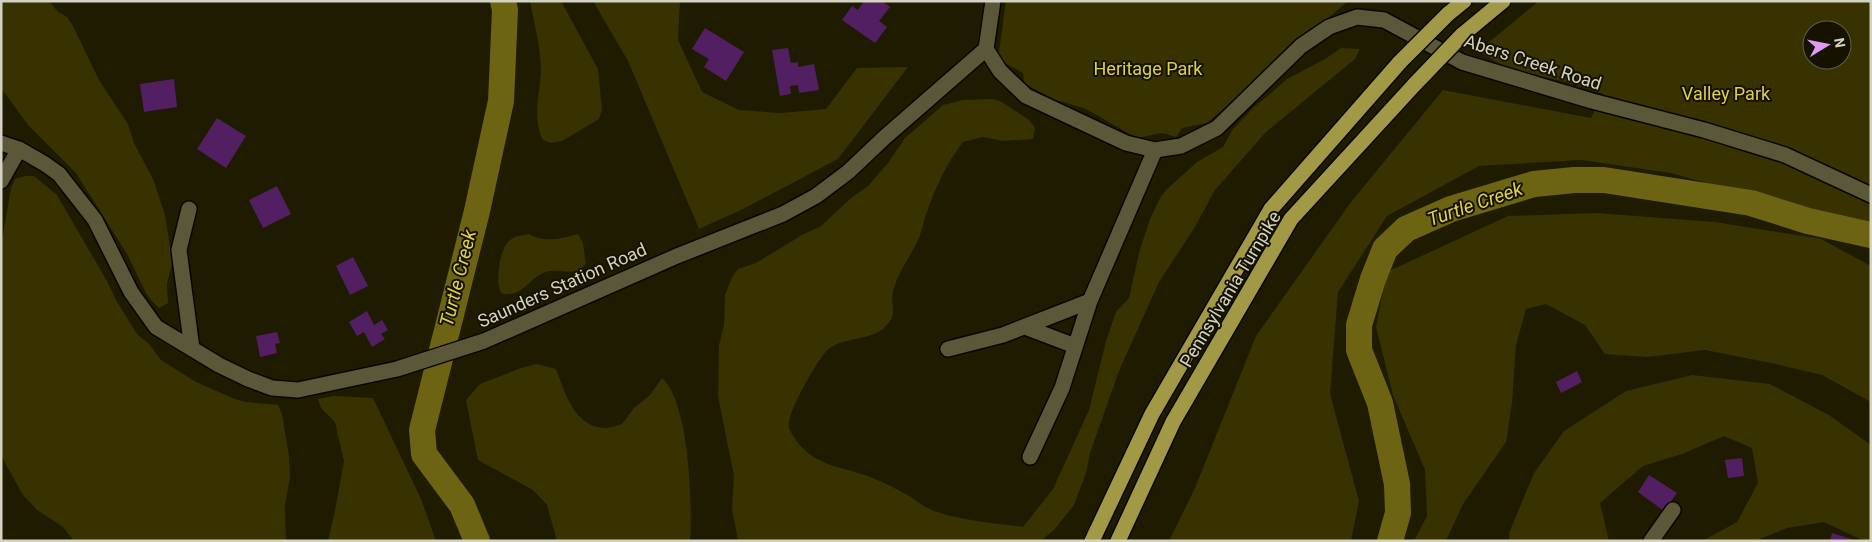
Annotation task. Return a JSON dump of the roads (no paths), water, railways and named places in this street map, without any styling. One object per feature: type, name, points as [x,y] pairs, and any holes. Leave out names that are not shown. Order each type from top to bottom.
[{"type":"highway","name":"Pennsylvania Turnpike","points":[[1092,541],[1152,414],[1271,209],[1400,62],[1448,14],[1464,1]]},
{"type":"highway","name":"Pennsylvania Turnpike","points":[[1118,541],[1174,422],[1291,220],[1415,84],[1462,36],[1503,1]]},
{"type":"street","points":[[986,50],[993,1]]},
{"type":"street","name":"Abers Creek Road","points":[[986,50],[1000,71],[1026,96],[1126,143],[1155,150],[1181,146],[1217,128],[1301,46],[1329,27],[1357,17],[1384,20],[1462,62],[1592,101],[1704,130],[1785,155],[1871,195]]},
{"type":"street","name":"Saunders Station Road","points":[[1,142],[19,149],[59,174],[95,220],[131,292],[156,327],[248,379],[272,388],[298,390],[397,369],[484,341],[677,256],[783,214],[816,196],[848,172],[885,137],[986,50]]},
{"type":"street","points":[[1,181],[19,149]]},
{"type":"street","points":[[1030,457],[1062,388],[1090,301],[1155,150]]},
{"type":"street","points":[[189,209],[179,250],[192,349]]},
{"type":"street","points":[[948,349],[1003,335],[1090,301]]},
{"type":"street","points":[[1025,327],[1075,346]]},
{"type":"street","points":[[1651,541],[1673,510]]},
{"type":"waterway","name":"Turtle Creek","points":[[477,541],[462,505],[424,454],[422,430],[477,211],[501,101],[505,10],[503,1]]},
{"type":"waterway","name":"Turtle Creek","points":[[1390,541],[1398,513],[1397,484],[1380,403],[1359,350],[1359,325],[1373,279],[1385,249],[1406,229],[1451,209],[1534,184],[1574,180],[1604,180],[1751,203],[1808,221],[1871,235]]},
{"type":"park label","name":"Heritage Park","points":[[1148,68]]},
{"type":"park label","name":"Valley Park","points":[[1726,93]]}]
